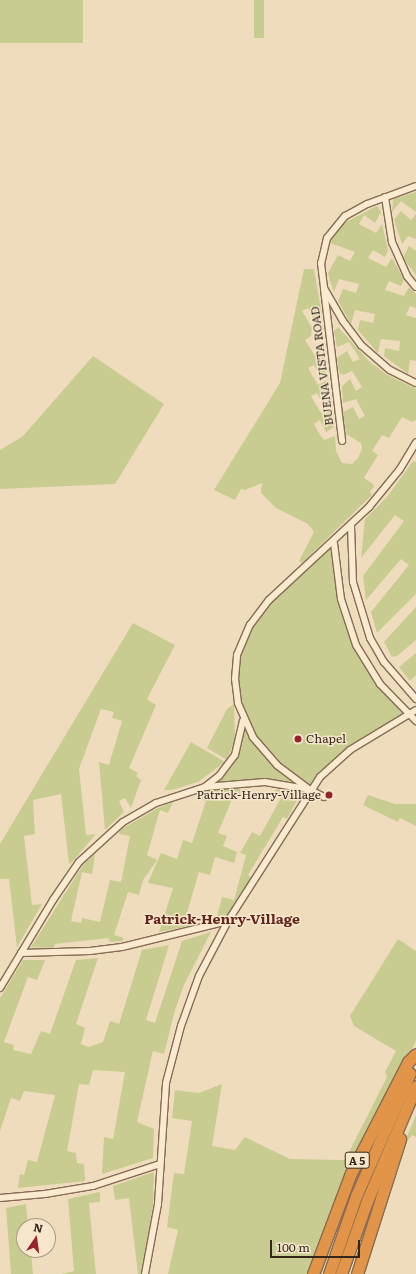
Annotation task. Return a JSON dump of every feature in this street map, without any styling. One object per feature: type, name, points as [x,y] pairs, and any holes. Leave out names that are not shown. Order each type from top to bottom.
[{"type":"highway","name":"A 5","points":[[313,1274],[354,1168],[408,1062],[416,1054]]},
{"type":"highway","name":"A 5","points":[[329,1274],[359,1190],[416,1060]]},
{"type":"highway","name":"A 5","points":[[341,1274],[367,1201],[416,1086]]},
{"type":"highway","points":[[357,1274],[404,1125],[416,1098]]},
{"type":"street","name":"BUENA VISTA ROAD","points":[[342,441],[324,288],[322,254],[332,229],[350,213],[385,196],[416,186]]},
{"type":"street","points":[[385,196],[392,242],[407,276],[416,287]]},
{"type":"street","points":[[324,288],[342,320],[361,345],[390,370],[416,383]]},
{"type":"street","points":[[324,797],[310,790],[267,755],[243,719],[235,679],[240,645],[269,600],[334,543],[351,526],[386,488],[416,442]]},
{"type":"street","points":[[351,526],[353,582],[368,633],[384,662],[416,699]]},
{"type":"street","points":[[334,543],[341,599],[356,645],[372,673],[416,721]]},
{"type":"street","points":[[145,1274],[158,1204],[164,1100],[172,1055],[190,999],[228,921],[310,790],[338,758],[416,710]]},
{"type":"street","points":[[205,787],[219,776],[235,755],[243,719]]},
{"type":"street","points":[[0,988],[69,876],[108,834],[156,803],[205,787],[265,782],[310,790]]},
{"type":"street","points":[[21,953],[84,952],[122,947],[228,921]]},
{"type":"street","points":[[0,1198],[45,1194],[92,1186],[160,1164]]},
{"type":"green space","points":[[0,0],[83,0],[83,43],[0,43]]},
{"type":"green space","points":[[254,0],[264,0],[264,38],[254,38]]},
{"type":"green space","points":[[416,192],[416,212],[401,201],[392,212],[393,199]]},
{"type":"green space","points":[[377,206],[381,212],[375,223],[364,215],[359,224],[376,233],[382,224],[388,250],[385,257],[373,250],[368,258],[386,267],[392,258],[404,279],[401,286],[389,281],[385,290],[404,296],[409,287],[416,294],[416,308],[410,306],[406,315],[416,318],[416,361],[410,360],[408,374],[384,356],[385,348],[399,351],[400,341],[381,339],[378,353],[358,330],[360,320],[373,323],[375,314],[355,310],[351,324],[338,301],[343,289],[356,293],[359,284],[339,279],[334,292],[328,273],[338,255],[350,261],[355,252],[330,243],[337,232],[346,222]]},
{"type":"green space","points":[[401,211],[411,220],[416,214],[416,239],[408,236],[402,244],[394,220]]},
{"type":"green space","points":[[409,246],[416,251],[416,275],[403,258]]},
{"type":"green space","points":[[304,269],[314,269],[322,316],[314,320],[308,308],[302,311],[312,328],[311,336],[305,340],[315,356],[324,352],[328,371],[320,376],[314,365],[308,368],[318,385],[327,380],[330,399],[323,404],[317,393],[311,396],[321,413],[330,408],[334,427],[326,432],[320,420],[314,424],[320,435],[324,440],[335,436],[336,451],[342,463],[352,464],[358,458],[362,449],[361,443],[346,434],[343,412],[353,407],[359,419],[365,416],[356,399],[343,403],[342,386],[350,379],[356,391],[362,387],[352,371],[343,375],[339,373],[337,358],[347,351],[353,362],[360,359],[349,342],[337,347],[334,331],[338,327],[369,361],[386,374],[416,389],[416,420],[412,422],[402,417],[389,438],[382,435],[372,451],[378,455],[364,478],[373,484],[374,487],[370,491],[372,495],[302,563],[299,561],[314,532],[308,524],[276,508],[261,493],[262,483],[245,490],[241,489],[235,500],[214,490],[280,383]]},
{"type":"green space","points":[[93,356],[164,404],[115,484],[0,489],[0,450],[23,436]]},
{"type":"green space","points":[[413,461],[416,462],[416,594],[377,633],[371,612],[409,565],[401,559],[366,600],[363,576],[404,521],[395,515],[361,558],[365,519],[387,497]]},
{"type":"green space","points":[[334,543],[337,578],[362,658],[409,715],[360,743],[310,790],[265,782],[205,787],[230,765],[243,719],[238,703],[237,655],[260,611]]},
{"type":"green space","points":[[416,607],[416,640],[397,656],[392,657],[384,642]]},
{"type":"green space","points":[[133,623],[175,645],[147,699],[156,705],[129,768],[138,773],[136,776],[141,780],[131,808],[125,798],[119,801],[124,812],[105,830],[99,762],[109,765],[122,721],[112,718],[114,712],[101,709],[79,769],[86,835],[96,834],[69,864],[61,794],[33,800],[35,834],[24,836],[32,905],[42,904],[17,947],[9,879],[0,879],[0,844]]},
{"type":"green space","points":[[416,653],[416,675],[410,681],[399,667]]},
{"type":"green space","points":[[234,704],[235,739],[227,760],[207,748],[227,709]]},
{"type":"green space","points":[[191,742],[225,762],[198,782],[172,790],[164,790]]},
{"type":"green space","points":[[226,789],[249,789],[244,795],[235,792],[218,833],[227,836],[223,846],[237,852],[234,863],[215,857],[210,875],[199,872],[186,916],[197,919],[194,925],[159,932],[173,888],[148,883],[161,853],[177,859],[183,840],[192,843],[206,801],[196,798],[199,792]]},
{"type":"green space","points":[[278,789],[301,793],[287,819],[283,817],[248,875],[251,878],[227,915],[217,917],[222,897],[234,900],[246,855],[240,853],[252,832],[260,836],[282,796],[274,791]]},
{"type":"green space","points":[[368,795],[395,804],[416,804],[416,826],[400,818],[398,822],[363,805]]},
{"type":"green space","points":[[173,802],[168,813],[160,810],[147,855],[157,860],[143,880],[139,895],[128,892],[114,935],[124,938],[122,941],[110,942],[108,938],[55,944],[54,948],[31,947],[83,865],[95,854],[92,874],[82,872],[71,921],[81,923],[82,918],[100,922],[110,880],[121,882],[130,836],[119,834],[120,830],[158,808]]},
{"type":"green space","points":[[211,932],[184,985],[175,1010],[164,1054],[153,1051],[137,1122],[154,1129],[153,1158],[102,1174],[104,1137],[113,1139],[125,1072],[93,1070],[89,1085],[79,1084],[67,1151],[76,1153],[77,1163],[84,1164],[85,1181],[18,1188],[20,1174],[24,1175],[28,1160],[37,1162],[55,1095],[24,1091],[20,1101],[11,1098],[0,1131],[0,998],[23,960],[45,960],[37,980],[28,977],[4,1042],[14,1045],[13,1050],[31,1054],[41,1031],[50,1034],[76,960],[98,958],[76,1024],[85,1028],[81,1044],[89,1047],[103,1042],[110,1021],[119,1024],[142,950],[169,945],[146,1020],[155,1023],[182,941]]},
{"type":"green space","points":[[398,939],[416,951],[416,1041],[396,1080],[308,1274],[168,1274],[178,1230],[167,1227],[174,1173],[184,1174],[192,1121],[172,1118],[175,1090],[199,1093],[222,1084],[212,1146],[235,1150],[245,1137],[290,1159],[345,1160],[387,1077],[385,1072],[396,1051],[354,1026],[350,1016]]},
{"type":"green space","points":[[416,1071],[337,1274],[335,1274],[380,1151]]},
{"type":"green space","points":[[416,1115],[416,1137],[412,1135],[406,1143],[365,1274],[361,1274],[401,1150]]},
{"type":"green space","points":[[154,1172],[153,1205],[141,1274],[138,1274],[129,1198],[115,1200],[113,1186]]},
{"type":"green space","points":[[100,1192],[100,1202],[89,1203],[96,1274],[61,1274],[74,1271],[68,1199]]},
{"type":"green space","points":[[26,1204],[27,1218],[16,1218],[16,1258],[32,1258],[33,1274],[11,1274],[6,1208]]},
{"type":"green space","points":[[332,1234],[335,1236],[322,1274],[316,1274]]},
{"type":"place","name":"Chapel","points":[[298,739]]},
{"type":"place","name":"Patrick-Henry-Village","points":[[329,795]]},
{"type":"district","name":"Patrick-Henry-Village","points":[[222,918]]}]
